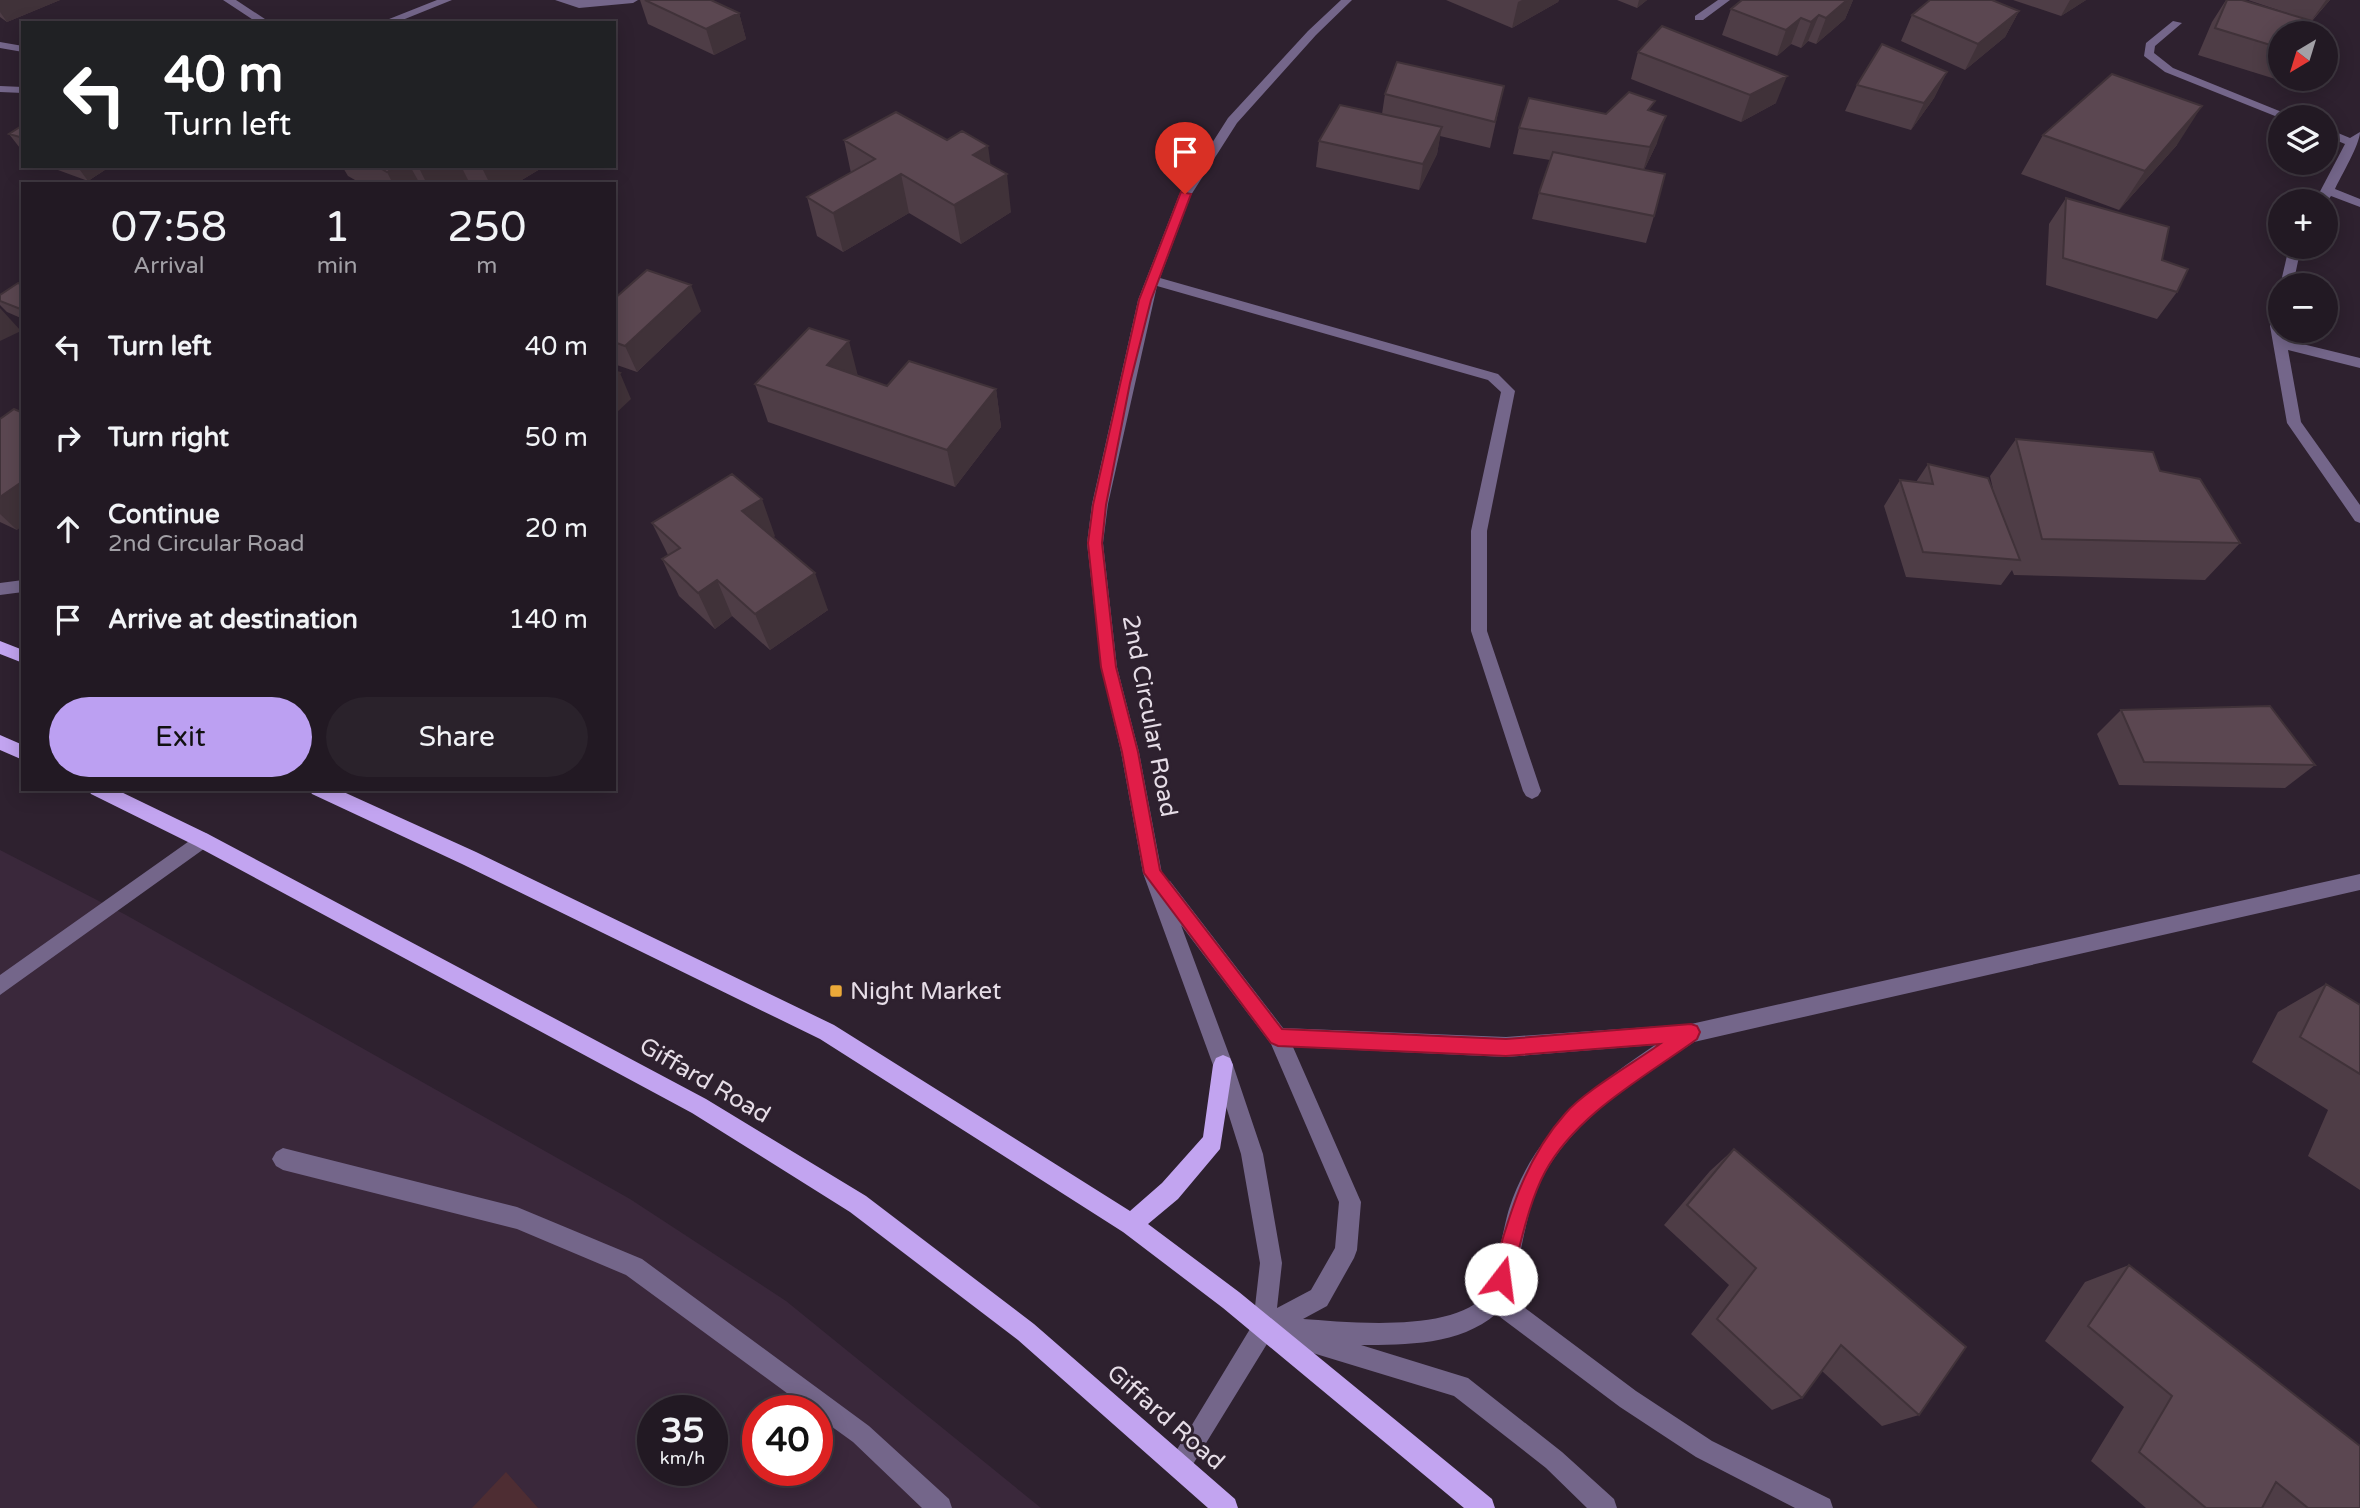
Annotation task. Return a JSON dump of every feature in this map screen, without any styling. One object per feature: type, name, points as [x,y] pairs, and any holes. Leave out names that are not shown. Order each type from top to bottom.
[{"type":"main road","points":[[0,647],[21,656]]},
{"type":"main road","points":[[0,742],[21,752]]},
{"type":"main road","name":"Giffard Road","points":[[101,791],[202,840],[699,1106],[858,1204],[1026,1332],[1226,1508]]},
{"type":"main road","points":[[322,791],[469,858],[827,1032],[1130,1224],[1264,1328],[1483,1508]]},
{"type":"main road","points":[[1130,1224],[1170,1191],[1213,1142],[1223,1065]]},
{"type":"street","points":[[228,0],[258,21]]},
{"type":"street","points":[[389,21],[447,0]]},
{"type":"street","points":[[560,0],[579,5],[633,0]]},
{"type":"street","name":"2nd Circular Road","points":[[1264,1328],[1271,1263],[1252,1154],[1223,1065],[1153,873],[1130,752],[1109,667],[1095,543],[1124,383],[1151,280],[1185,194],[1232,121],[1312,33],[1347,0]]},
{"type":"street","points":[[1699,18],[1725,0]]},
{"type":"street","points":[[2177,23],[2150,45],[2148,54],[2154,60],[2169,69],[2268,109]]},
{"type":"street","points":[[0,45],[21,49]]},
{"type":"street","points":[[0,89],[21,90]]},
{"type":"street","points":[[2329,189],[2355,139]]},
{"type":"street","points":[[2338,199],[2360,203]]},
{"type":"street","points":[[1151,280],[1493,377],[1508,391],[1479,531],[1479,631],[1532,791]]},
{"type":"street","points":[[2360,363],[2280,343],[2294,423],[2360,517]]},
{"type":"street","points":[[0,589],[21,586]]},
{"type":"street","points":[[0,986],[202,840]]},
{"type":"street","points":[[1153,873],[1278,1037],[1350,1202],[1346,1250],[1319,1298],[1264,1328],[1179,1466]]},
{"type":"street","points":[[1278,1037],[1506,1047],[1691,1032],[2360,882]]},
{"type":"street","points":[[1264,1328],[1397,1335],[1430,1331],[1470,1318],[1496,1300],[1518,1217],[1538,1165],[1573,1118],[1691,1032]]},
{"type":"street","points":[[283,1159],[517,1218],[634,1267],[861,1434],[940,1508]]},
{"type":"street","points":[[1496,1300],[1618,1392],[1704,1449],[1821,1508]]},
{"type":"street","points":[[1264,1328],[1460,1386],[1555,1460],[1605,1508]]},
{"type":"shaded area","points":[[0,850],[126,915],[630,1199],[786,1301],[1041,1508],[0,1508]]},
{"type":"shaded area","points":[[506,1472],[538,1508],[472,1508]]},
{"type":"building","points":[[645,0],[711,0],[739,13],[706,29]]},
{"type":"building","points":[[1742,0],[1847,0],[1826,18],[1819,15],[1811,22],[1801,18],[1786,30],[1731,9]]},
{"type":"building","points":[[1930,0],[1992,0],[2019,11],[1978,44],[1912,15]]},
{"type":"building","points":[[2227,0],[2242,0],[2312,21],[2268,21],[2268,44],[2215,28]]},
{"type":"building","points":[[1662,26],[1787,76],[1750,95],[1638,52]]},
{"type":"building","points":[[1882,44],[1947,72],[1924,103],[1857,85]]},
{"type":"building","points":[[1397,62],[1504,86],[1495,122],[1385,94]]},
{"type":"building","points":[[2112,74],[2202,106],[2145,171],[2043,135]]},
{"type":"building","points":[[1629,92],[1655,101],[1648,110],[1666,116],[1650,147],[1519,128],[1529,98],[1606,114]]},
{"type":"building","points":[[1340,105],[1442,127],[1423,164],[1319,141]]},
{"type":"building","points":[[896,112],[947,140],[962,131],[988,146],[973,155],[1007,174],[954,205],[901,174],[833,213],[807,197],[875,159],[844,140]]},
{"type":"building","points":[[21,126],[21,137],[9,134]]},
{"type":"building","points":[[1553,152],[1665,174],[1654,216],[1539,193]]},
{"type":"building","points":[[2066,198],[2169,227],[2162,260],[2188,269],[2177,292],[2063,258]]},
{"type":"building","points":[[647,270],[691,285],[625,346],[616,343],[616,297]]},
{"type":"building","points":[[18,283],[21,284],[21,309],[0,301],[0,295]]},
{"type":"building","points":[[809,328],[849,341],[827,365],[887,386],[909,361],[996,389],[947,450],[755,384]]},
{"type":"building","points":[[14,409],[21,412],[21,482],[0,497],[0,419]]},
{"type":"building","points":[[2016,439],[2153,452],[2160,471],[2200,479],[2240,543],[2042,539]]},
{"type":"building","points":[[1928,464],[1988,478],[2020,560],[1923,552],[1900,480],[1933,484]]},
{"type":"building","points":[[732,474],[762,499],[742,511],[815,573],[755,614],[717,580],[698,593],[662,559],[680,548],[652,523]]},
{"type":"building","points":[[2270,706],[2315,765],[2144,762],[2121,710]]},
{"type":"building","points":[[2326,984],[2360,1005],[2360,1074],[2300,1037]]},
{"type":"building","points":[[1734,1149],[1966,1347],[1919,1415],[1841,1345],[1802,1398],[1717,1319],[1756,1268],[1687,1205]]},
{"type":"building","points":[[2129,1265],[2360,1446],[2360,1508],[2308,1508],[2276,1482],[2262,1508],[2206,1508],[2139,1452],[2172,1396],[2088,1326]]},
{"type":"place","name":"Night Market","points":[[836,991]]},
{"type":"route","points":[[1185,194],[1145,300],[1124,383],[1095,543],[1109,667],[1130,752],[1153,873],[1278,1037],[1506,1047],[1691,1032],[1573,1118],[1538,1165],[1518,1217],[1501,1279]]}]
